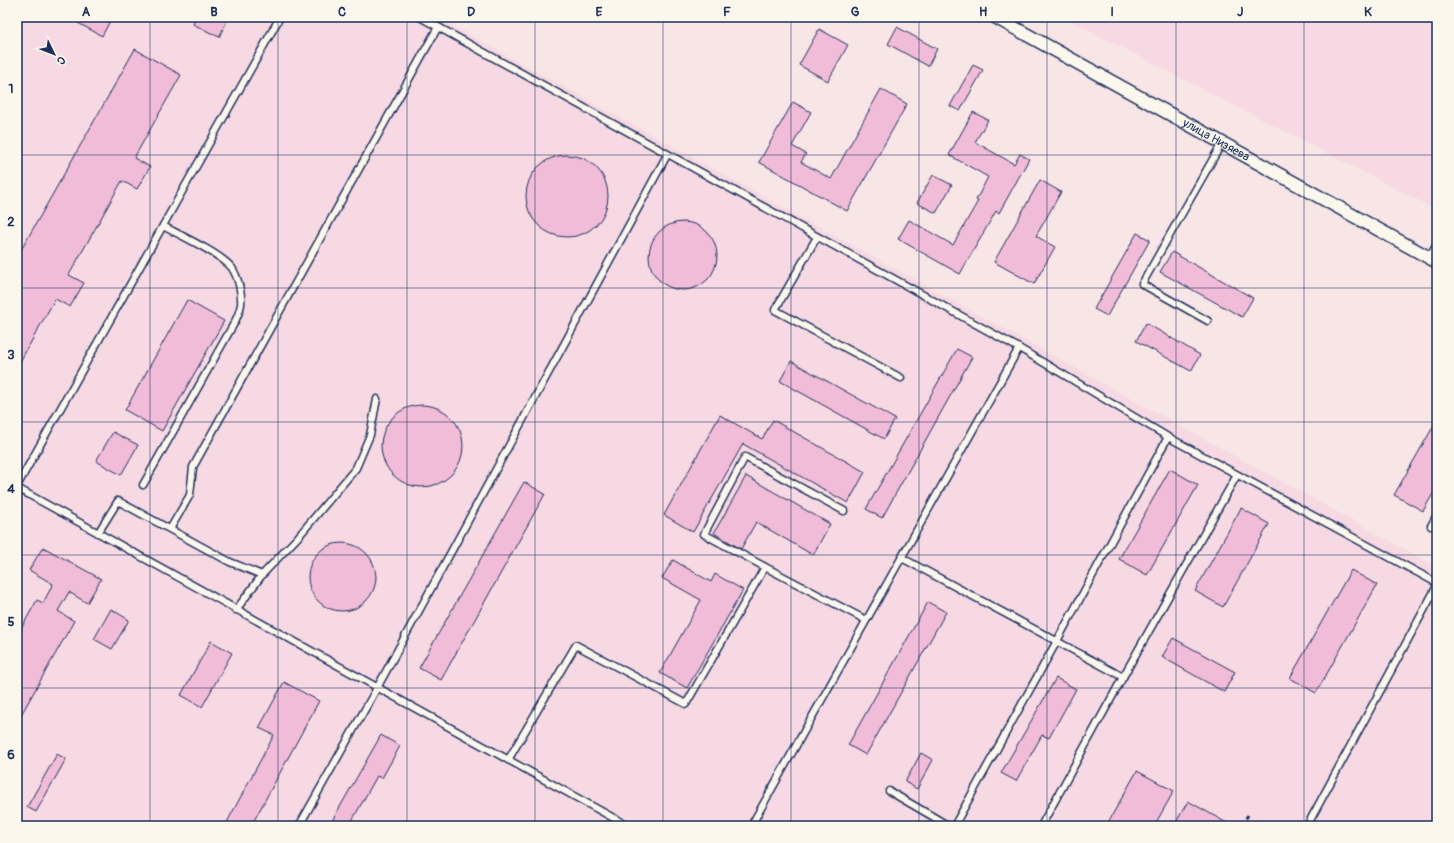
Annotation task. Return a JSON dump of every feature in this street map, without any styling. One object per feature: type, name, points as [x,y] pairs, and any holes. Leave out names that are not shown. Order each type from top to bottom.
[{"type":"street","name":"улица Низяева","points":[[995,17],[1433,260]]},
{"type":"lane","points":[[280,17],[17,487],[623,825]]},
{"type":"lane","points":[[420,17],[667,155],[1019,348],[1168,437],[1437,585],[1307,826]]},
{"type":"lane","points":[[170,529],[190,495],[193,467],[438,27]]},
{"type":"lane","points":[[1208,321],[1142,284],[1222,143]]},
{"type":"lane","points":[[300,826],[377,688],[667,155]]},
{"type":"lane","points":[[143,485],[232,327],[241,304],[239,285],[232,268],[218,256],[163,226]]},
{"type":"lane","points":[[817,237],[775,310],[901,378]]},
{"type":"lane","points":[[1433,260],[1437,244]]},
{"type":"lane","points":[[751,826],[1019,348]]},
{"type":"lane","points":[[236,610],[262,576],[298,537],[356,468],[370,435],[377,399]]},
{"type":"lane","points":[[954,826],[1168,437]]},
{"type":"lane","points":[[844,511],[745,456],[704,534],[866,620]]},
{"type":"lane","points":[[1041,826],[1237,475]]},
{"type":"lane","points":[[98,533],[118,501],[230,562],[262,576]]},
{"type":"lane","points":[[1431,526],[1437,515]]},
{"type":"lane","points":[[902,558],[1123,677]]},
{"type":"lane","points":[[508,760],[576,645],[686,704],[765,567]]},
{"type":"lane","points":[[889,791],[949,826]]},
{"type":"shaded area","points":[[17,17],[437,17],[1437,567],[1437,826],[17,826]]},
{"type":"shaded area","points":[[1064,17],[1437,17],[1437,210]]},
{"type":"building","points":[[81,17],[112,17],[102,36],[78,23]]},
{"type":"building","points":[[196,17],[229,17],[219,37],[193,24]]},
{"type":"building","points":[[897,27],[937,49],[928,66],[888,44]]},
{"type":"building","points":[[819,29],[848,45],[828,81],[799,65]]},
{"type":"building","points":[[135,49],[181,75],[134,158],[150,167],[137,189],[122,181],[69,275],[84,283],[70,307],[55,299],[17,367],[17,257]]},
{"type":"building","points":[[973,65],[983,70],[960,111],[950,106]]},
{"type":"building","points":[[881,89],[907,104],[847,211],[759,162],[793,102],[811,112],[792,146],[806,154],[801,162],[831,179]]},
{"type":"building","points":[[973,112],[988,120],[975,142],[1014,164],[1020,154],[1029,159],[999,213],[996,211],[960,274],[898,239],[909,220],[953,245],[978,201],[976,200],[988,177],[949,155]]},
{"type":"building","points":[[567,155],[583,158],[596,167],[605,180],[608,196],[605,212],[596,225],[583,234],[567,237],[551,234],[538,225],[529,212],[526,196],[529,180],[538,167],[551,158]]},
{"type":"building","points":[[933,175],[952,185],[936,213],[917,203]]},
{"type":"building","points":[[1040,180],[1061,192],[1036,236],[1055,247],[1034,284],[994,262]]},
{"type":"building","points":[[683,222],[696,225],[707,232],[714,243],[717,256],[714,269],[707,280],[696,287],[683,290],[670,287],[659,280],[652,269],[649,256],[652,243],[659,232],[670,225]]},
{"type":"building","points":[[1137,233],[1150,240],[1107,316],[1094,309]]},
{"type":"building","points":[[1172,252],[1253,298],[1242,317],[1160,272]]},
{"type":"building","points":[[187,300],[224,321],[162,431],[125,410]]},
{"type":"building","points":[[1146,323],[1200,355],[1191,371],[1136,341]]},
{"type":"building","points":[[957,349],[972,357],[882,518],[866,509]]},
{"type":"building","points":[[791,361],[895,419],[884,439],[780,381]]},
{"type":"building","points":[[422,405],[438,408],[451,417],[460,430],[463,446],[460,462],[451,475],[438,484],[422,487],[406,484],[393,475],[384,462],[381,446],[384,430],[393,417],[406,408]]},
{"type":"building","points":[[720,415],[762,439],[773,420],[865,472],[848,503],[743,444],[693,532],[664,515]]},
{"type":"building","points":[[1437,420],[1437,487],[1423,511],[1394,495]]},
{"type":"building","points":[[113,432],[138,445],[121,475],[96,461]]},
{"type":"building","points":[[1170,469],[1198,485],[1147,575],[1119,559]]},
{"type":"building","points":[[746,476],[830,524],[813,555],[756,522],[741,549],[714,533]]},
{"type":"building","points":[[524,482],[545,494],[441,680],[419,668]]},
{"type":"building","points":[[1241,508],[1269,524],[1223,607],[1195,591]]},
{"type":"building","points":[[342,543],[355,546],[366,553],[373,564],[376,577],[373,590],[366,601],[355,608],[342,611],[329,608],[318,601],[311,590],[308,577],[311,564],[318,553],[329,546]]},
{"type":"building","points":[[43,547],[101,579],[87,603],[69,592],[58,611],[74,621],[17,722],[17,636],[37,600],[43,603],[53,584],[29,570]]},
{"type":"building","points":[[673,560],[711,582],[715,574],[743,590],[687,688],[660,673],[701,600],[662,578]]},
{"type":"building","points":[[1351,570],[1377,585],[1316,693],[1290,678]]},
{"type":"building","points":[[928,602],[946,612],[866,755],[848,745]]},
{"type":"building","points":[[111,609],[129,620],[112,649],[94,639]]},
{"type":"building","points":[[1173,638],[1235,672],[1224,692],[1162,657]]},
{"type":"building","points":[[211,641],[232,653],[202,707],[181,695]]},
{"type":"building","points":[[1056,678],[1076,689],[1049,738],[1042,735],[1016,781],[1001,773]]},
{"type":"building","points":[[284,682],[319,701],[251,826],[225,826],[274,735],[259,728]]},
{"type":"building","points":[[381,735],[400,746],[382,778],[377,776],[349,826],[329,826]]},
{"type":"building","points":[[921,753],[933,760],[917,789],[905,782]]},
{"type":"building","points":[[57,754],[66,759],[36,812],[27,807]]},
{"type":"building","points":[[1137,771],[1174,791],[1154,826],[1106,826]]},
{"type":"building","points":[[1188,801],[1232,826],[1174,826]]},
{"type":"railway","points":[[1241,826],[1248,815]]}]
